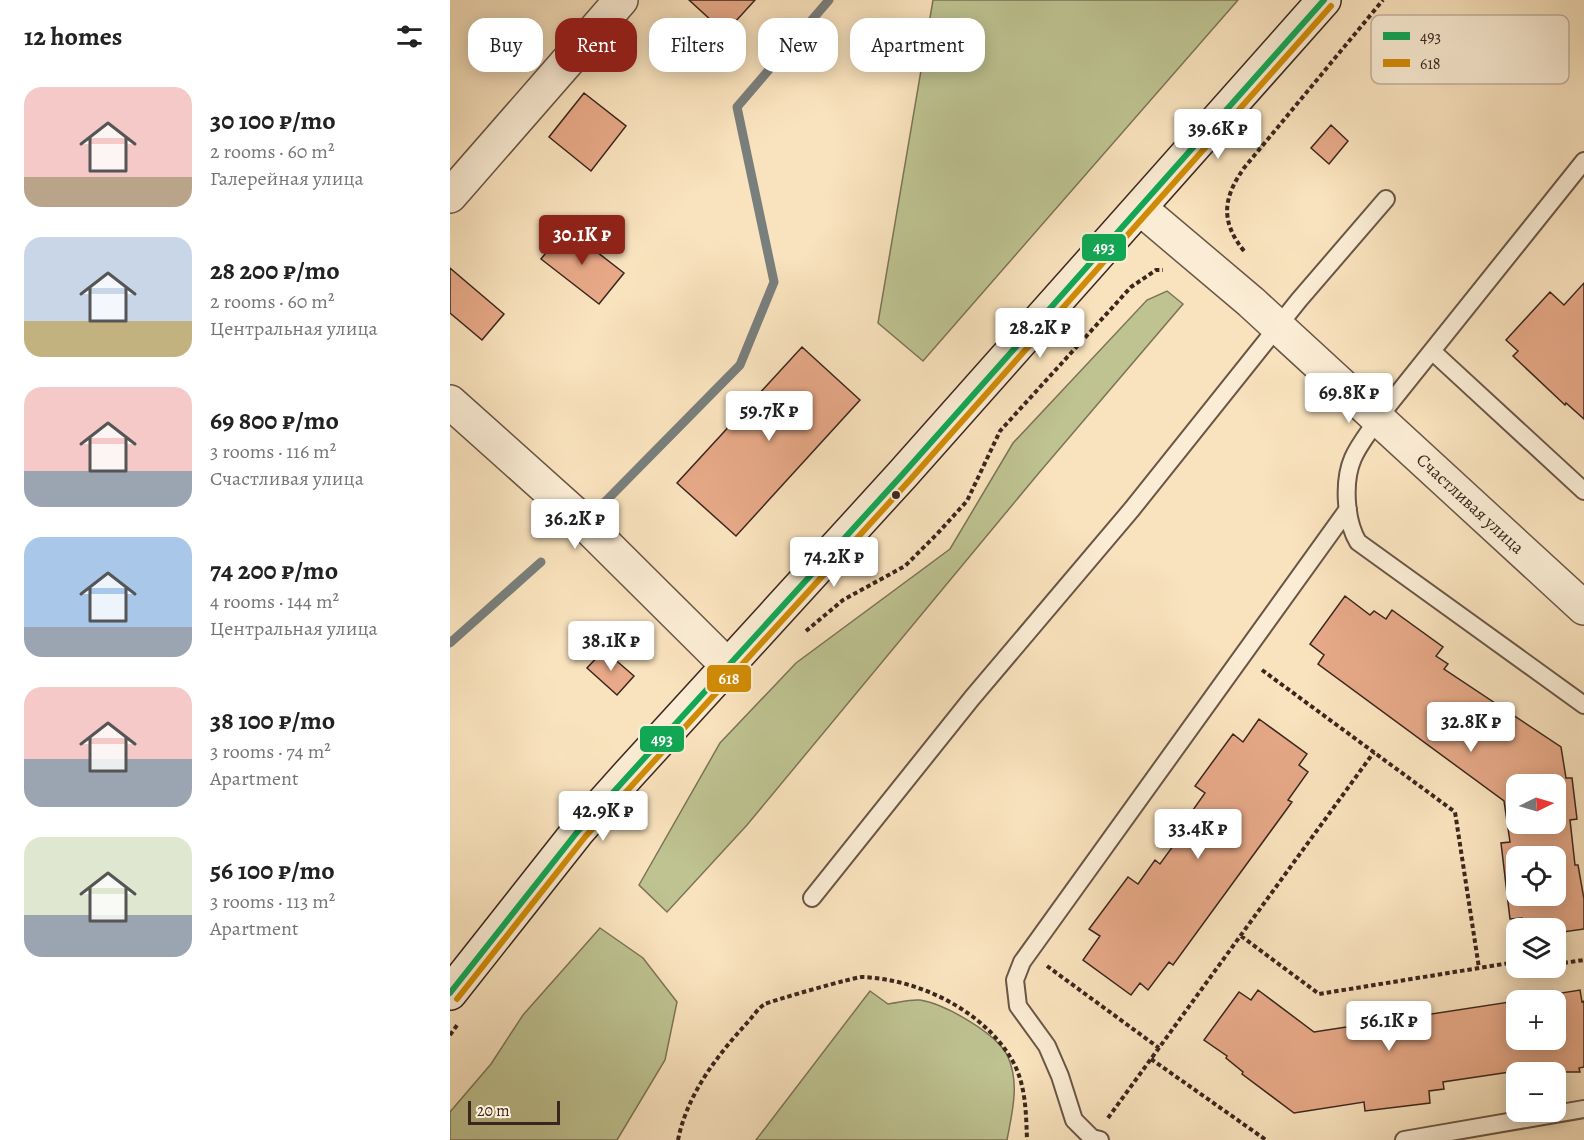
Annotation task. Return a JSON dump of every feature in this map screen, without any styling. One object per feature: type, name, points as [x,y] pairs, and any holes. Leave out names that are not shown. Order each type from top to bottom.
[{"type":"main road","points":[[450,196],[621,0]]},
{"type":"main road","points":[[450,993],[578,831],[1141,209],[1324,0]]},
{"type":"main road","name":"Счастливая улица","points":[[1141,209],[1279,327],[1379,417],[1584,608]]},
{"type":"main road","points":[[450,402],[575,514],[728,666]]},
{"type":"lane","points":[[1584,161],[1379,417],[1353,458],[1348,478],[1348,509],[1352,531],[1358,542],[1584,705]]},
{"type":"lane","points":[[812,898],[972,698],[1132,509],[1386,199]]},
{"type":"lane","points":[[1432,351],[1584,490]]},
{"type":"lane","points":[[1097,1139],[1083,1131],[1074,1120],[1060,1076],[1047,1046],[1018,1006],[1015,980],[1029,953],[1348,509]]},
{"type":"lane","points":[[1404,1140],[1584,1109]]},
{"type":"path","points":[[1246,254],[1233,238],[1226,217],[1229,189],[1383,0]]},
{"type":"path","points":[[800,636],[843,600],[904,566],[929,542],[967,501],[1000,431],[1131,287],[1156,270],[1165,271]]},
{"type":"path","points":[[1281,684],[1455,812],[1479,968]]},
{"type":"path","points":[[1097,1139],[1151,1059],[1374,752]]},
{"type":"path","points":[[1240,936],[1319,994],[1506,964]]},
{"type":"path","points":[[1029,953],[1159,1048]]},
{"type":"path","points":[[1566,963],[1584,960]]},
{"type":"path","points":[[678,1140],[683,1116],[718,1054],[764,1005],[860,976],[910,984],[943,999],[984,1026],[1012,1061],[1026,1101],[1027,1140]]},
{"type":"path","points":[[1151,1059],[1266,1140]]},
{"type":"green space","points":[[933,0],[1238,0],[923,361],[878,323],[921,72],[985,72],[985,18],[930,18]]},
{"type":"green space","points":[[1167,291],[1183,304],[1038,474],[747,825],[667,912],[639,885],[720,743],[796,663],[950,549],[1013,443],[1147,300]]},
{"type":"green space","points":[[600,928],[643,958],[677,1002],[665,1060],[617,1140],[450,1140],[450,1112],[491,1064],[523,1015]]},
{"type":"green space","points":[[870,991],[888,1004],[920,1000],[943,1007],[970,1021],[994,1039],[1008,1057],[1014,1078],[1013,1109],[1007,1140],[756,1140]]},
{"type":"building","points":[[689,0],[755,0],[739,18],[709,18]]},
{"type":"building","points":[[584,93],[626,126],[591,171],[549,137]]},
{"type":"building","points":[[1331,125],[1348,141],[1329,164],[1311,148]]},
{"type":"building","points":[[566,228],[624,273],[599,304],[541,259]]},
{"type":"building","points":[[450,268],[504,314],[482,340],[450,313]]},
{"type":"building","points":[[1584,283],[1584,419],[1566,403],[1565,405],[1513,356],[1518,351],[1506,340],[1550,292],[1564,305]]},
{"type":"building","points":[[802,347],[860,400],[736,536],[677,483]]},
{"type":"building","points":[[1345,596],[1370,615],[1374,611],[1386,619],[1392,610],[1443,647],[1436,656],[1448,664],[1444,669],[1561,747],[1565,774],[1506,774],[1506,815],[1504,801],[1318,664],[1324,655],[1310,644]]},
{"type":"building","points":[[604,650],[634,676],[617,695],[587,668]]},
{"type":"building","points":[[1259,719],[1307,754],[1299,765],[1308,772],[1288,800],[1292,802],[1173,965],[1169,962],[1148,990],[1140,983],[1131,995],[1083,960],[1100,936],[1089,929],[1128,877],[1138,884],[1155,860],[1160,864],[1192,820],[1188,817],[1205,793],[1195,786],[1233,734],[1243,742]]},
{"type":"building","points":[[1566,778],[1572,778],[1577,819],[1570,820],[1575,865],[1578,865],[1584,899],[1584,929],[1566,932],[1566,918],[1510,918],[1508,906],[1566,906],[1566,846],[1506,846],[1506,885],[1501,843],[1510,842],[1509,834],[1566,834]]},
{"type":"building","points":[[1258,990],[1314,1032],[1506,1003],[1506,1050],[1566,1050],[1566,992],[1580,990],[1582,1002],[1584,1001],[1584,1067],[1579,1068],[1580,1072],[1566,1072],[1566,1062],[1506,1062],[1506,1073],[1443,1082],[1444,1089],[1429,1091],[1430,1103],[1365,1111],[1364,1102],[1294,1113],[1242,1074],[1243,1072],[1226,1058],[1227,1056],[1204,1040],[1239,992],[1251,1000]]},
{"type":"waterway","points":[[599,508],[740,365],[774,282],[737,107],[829,0]]},
{"type":"waterway","points":[[450,643],[541,562]]},
{"type":"transit line","name":"493","points":[[450,993],[578,831],[902,475],[1324,0]]},
{"type":"transit line","name":"618","points":[[457,999],[585,837],[909,481],[1331,6]]}]
